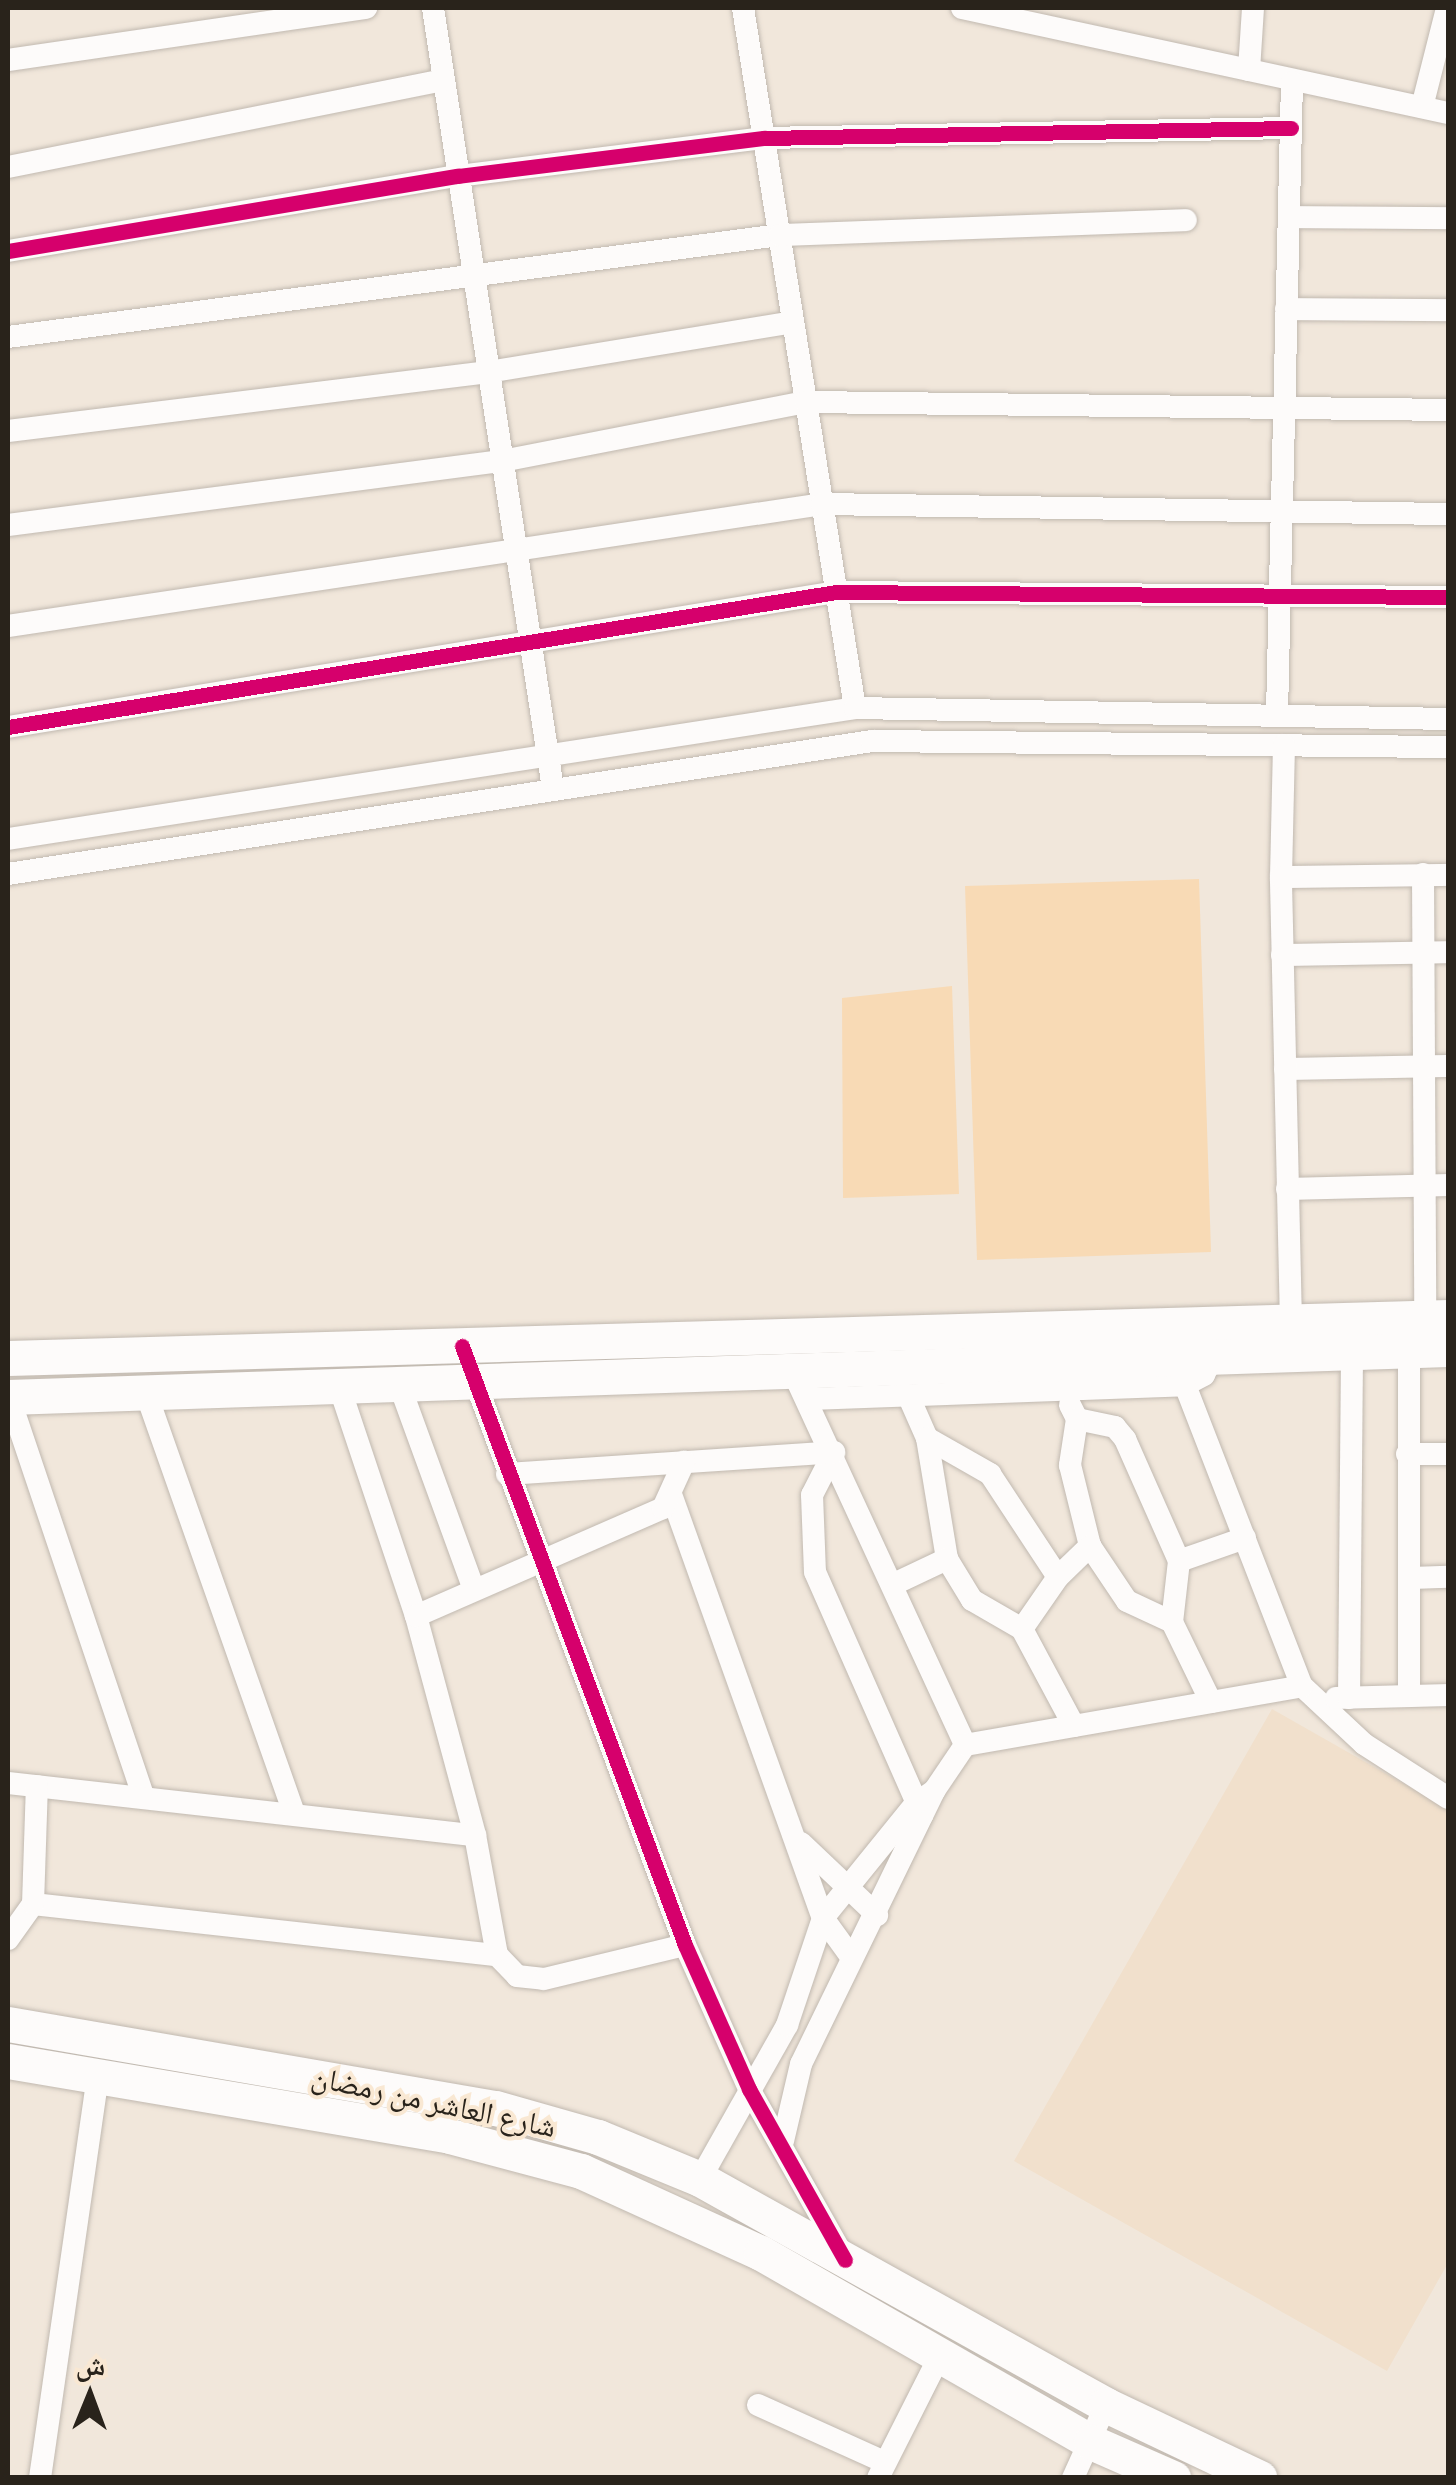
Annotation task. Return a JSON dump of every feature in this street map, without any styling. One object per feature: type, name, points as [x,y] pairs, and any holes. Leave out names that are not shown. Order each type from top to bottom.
[{"type":"main road","points":[[8,1358],[468,1362],[1437,1317]]},
{"type":"main road","points":[[8,1397],[398,1381],[468,1362],[801,1384],[1213,1357],[1448,1349]]},
{"type":"main road","name":"شارع العاشر من رمضان","points":[[8,2024],[496,2108],[598,2137],[700,2180],[1106,2406],[1260,2478]]},
{"type":"main road","name":"شارع العاشر من رمضان","points":[[8,2061],[450,2136],[581,2170],[761,2253],[1090,2442],[1173,2478]]},
{"type":"street","points":[[8,60],[366,8]]},
{"type":"street","points":[[432,8],[553,789]]},
{"type":"street","points":[[744,8],[854,708]]},
{"type":"street","points":[[962,8],[1030,14],[1292,82],[1448,112]]},
{"type":"street","points":[[1249,70],[1253,8]]},
{"type":"street","points":[[1422,107],[1447,8]]},
{"type":"street","points":[[8,167],[443,80]]},
{"type":"street","points":[[1276,713],[1292,82]]},
{"type":"street","points":[[8,251],[458,176],[764,138],[1290,128]]},
{"type":"street","points":[[1289,216],[1448,218]]},
{"type":"street","points":[[8,337],[780,236],[1186,220]]},
{"type":"street","points":[[1286,309],[1448,310]]},
{"type":"street","points":[[8,430],[488,372],[793,322]]},
{"type":"street","points":[[8,525],[502,462],[806,402],[1448,410]]},
{"type":"street","points":[[8,626],[822,504],[1448,514]]},
{"type":"street","points":[[8,727],[836,592],[1279,599],[1448,596]]},
{"type":"street","points":[[8,839],[854,708],[1448,719]]},
{"type":"street","points":[[1038,740],[1039,709]]},
{"type":"street","points":[[8,874],[823,746],[1038,740],[1448,747]]},
{"type":"street","points":[[1284,744],[1281,877],[1291,1322]]},
{"type":"street","points":[[1423,874],[1423,952],[1437,1066],[1437,1317]]},
{"type":"street","points":[[1281,877],[1448,874]]},
{"type":"street","points":[[1282,956],[1448,952]]},
{"type":"street","points":[[1285,1069],[1437,1066]]},
{"type":"street","points":[[1287,1188],[1438,1185]]},
{"type":"street","points":[[1409,1350],[1409,1696]]},
{"type":"street","points":[[1349,1698],[1352,1353]]},
{"type":"street","points":[[801,1384],[908,1395],[1184,1385],[1204,1375],[1213,1357]]},
{"type":"street","points":[[468,1362],[685,1945],[749,2088],[783,2140],[845,2260]]},
{"type":"street","points":[[398,1381],[474,1590]]},
{"type":"street","points":[[338,1383],[416,1616],[474,1835],[497,1955],[509,1974],[544,1979],[685,1945]]},
{"type":"street","points":[[801,1384],[965,1744]]},
{"type":"street","points":[[1184,1385],[1308,1693],[1364,1744],[1448,1798]]},
{"type":"street","points":[[1062,1390],[1078,1419],[1070,1465],[1090,1546],[1127,1601],[1172,1622]]},
{"type":"street","points":[[146,1393],[294,1814]]},
{"type":"street","points":[[908,1395],[926,1438],[947,1559],[972,1600],[1022,1629],[1074,1726]]},
{"type":"street","points":[[8,1397],[144,1798]]},
{"type":"street","points":[[1078,1419],[1115,1427],[1125,1440],[1180,1561],[1172,1622],[1211,1702]]},
{"type":"street","points":[[926,1438],[990,1474],[1058,1577]]},
{"type":"street","points":[[507,1474],[834,1452]]},
{"type":"street","points":[[834,1452],[812,1495],[815,1572],[925,1805]]},
{"type":"street","points":[[1408,1454],[1448,1454]]},
{"type":"street","points":[[416,1616],[539,1559],[648,1516],[672,1497],[684,1462]]},
{"type":"street","points":[[672,1497],[799,1841],[822,1918],[852,1958]]},
{"type":"street","points":[[1180,1561],[1245,1538]]},
{"type":"street","points":[[1022,1629],[1058,1577],[1090,1546]]},
{"type":"street","points":[[894,1584],[947,1559]]},
{"type":"street","points":[[1411,1578],[1448,1577]]},
{"type":"street","points":[[783,2140],[791,2085],[876,1915],[925,1805],[965,1744],[1211,1702],[1308,1693],[1349,1698],[1448,1695]]},
{"type":"street","points":[[8,1783],[474,1835]]},
{"type":"street","points":[[8,1938],[34,1904],[37,1786]]},
{"type":"street","points":[[700,2180],[786,2024],[822,1918],[925,1805]]},
{"type":"street","points":[[799,1841],[876,1915]]},
{"type":"street","points":[[34,1904],[497,1955]]},
{"type":"street","points":[[40,2478],[98,2077]]},
{"type":"street","points":[[758,2405],[881,2470],[939,2357]]},
{"type":"street","points":[[1073,2478],[1106,2406]]},
{"type":"shaded area","points":[[1199,879],[1211,1252],[977,1260],[965,886]]},
{"type":"shaded area","points":[[952,986],[959,1194],[843,1198],[842,998]]},
{"type":"shaded area","points":[[1272,1709],[1448,1809],[1448,2263],[1387,2371],[1014,2161]]},
{"type":"cycle path","points":[[8,251],[458,176],[764,138],[1291,128]]},
{"type":"cycle path","points":[[8,727],[836,592],[1448,597]]},
{"type":"cycle path","points":[[462,1346],[685,1945],[749,2089],[845,2260]]}]
